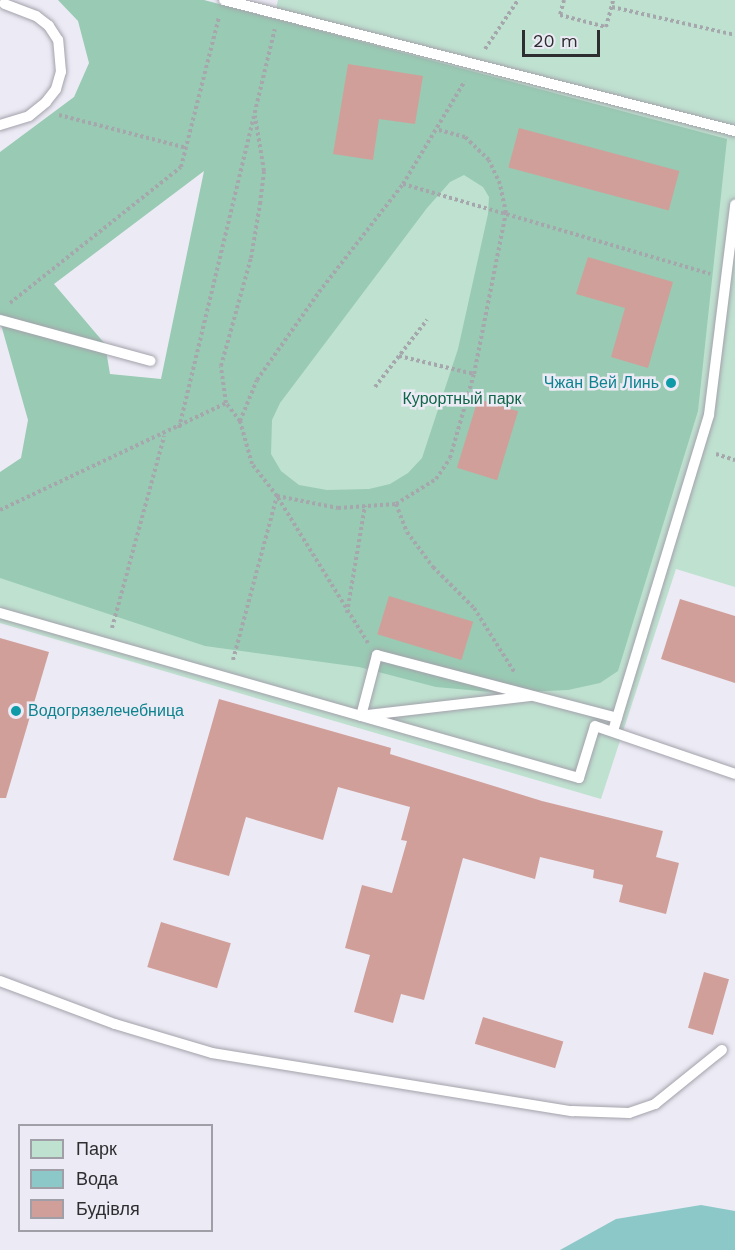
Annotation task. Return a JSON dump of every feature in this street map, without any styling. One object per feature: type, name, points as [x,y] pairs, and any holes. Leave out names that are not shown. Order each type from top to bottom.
[{"type":"lane","points":[[224,0],[735,131]]},
{"type":"lane","points":[[0,125],[29,116],[46,102],[56,89],[62,72],[58,40],[50,26],[36,16],[2,4]]},
{"type":"lane","points":[[613,731],[709,415],[735,205]]},
{"type":"lane","points":[[0,320],[151,361]]},
{"type":"lane","points":[[0,613],[579,778],[595,726],[735,774]]},
{"type":"lane","points":[[361,716],[377,655],[617,718]]},
{"type":"lane","points":[[361,716],[530,696]]},
{"type":"lane","points":[[0,981],[115,1024],[212,1053],[572,1111],[629,1113],[655,1104],[722,1050]]},
{"type":"path","points":[[240,421],[257,380],[319,292],[403,184],[475,64],[518,0]]},
{"type":"path","points":[[564,0],[560,15],[606,27],[613,0]]},
{"type":"path","points":[[612,7],[735,35]]},
{"type":"path","points":[[0,311],[181,167],[220,11]]},
{"type":"path","points":[[179,428],[279,15]]},
{"type":"path","points":[[55,114],[187,148]]},
{"type":"path","points":[[255,115],[264,171],[251,258],[221,366],[226,403],[240,421],[252,465],[277,496],[347,614],[377,655]]},
{"type":"path","points":[[277,496],[338,508],[396,504],[436,479],[450,458],[474,374],[507,213],[489,160],[465,137],[436,129]]},
{"type":"path","points":[[403,184],[480,204],[727,279]]},
{"type":"path","points":[[375,387],[427,320]]},
{"type":"path","points":[[399,356],[474,374]]},
{"type":"path","points":[[0,510],[165,435],[226,403]]},
{"type":"path","points":[[107,645],[165,435]]},
{"type":"path","points":[[228,678],[277,496]]},
{"type":"path","points":[[396,504],[407,532],[433,567],[474,608],[530,696]]},
{"type":"path","points":[[347,614],[365,506]]},
{"type":"green space","name":"Курортный парк","points":[[58,0],[204,0],[727,139],[698,411],[618,671],[600,683],[568,690],[502,693],[436,687],[359,667],[205,646],[0,578],[0,472],[21,458],[28,420],[0,321],[0,152],[74,97],[89,63],[78,21]],"holes":[[[204,171],[161,379],[110,374],[105,344],[54,284]],[[464,175],[483,187],[489,197],[488,214],[458,349],[422,458],[408,473],[390,484],[369,489],[327,490],[299,485],[281,471],[271,454],[272,420],[280,403],[427,208],[450,182]]]},
{"type":"green space","name":"Курортный парк","points":[[278,0],[735,0],[735,587],[676,569],[601,799],[0,623],[0,507],[176,423]]},
{"type":"water","points":[[701,1205],[735,1211],[735,1250],[560,1250],[616,1219]]},
{"type":"building","points":[[348,64],[423,76],[415,124],[379,119],[373,160],[333,154]]},
{"type":"building","points":[[519,128],[679,171],[669,211],[508,168]]},
{"type":"building","points":[[588,257],[673,282],[648,368],[611,357],[625,308],[576,294]]},
{"type":"building","points":[[478,399],[518,411],[497,480],[457,468]]},
{"type":"building","points":[[389,596],[473,622],[461,660],[377,634]]},
{"type":"building","points":[[680,599],[735,616],[735,683],[661,659]]},
{"type":"building","name":"Водогрязелечебница","points":[[0,638],[49,652],[6,798],[0,798]]},
{"type":"building","points":[[219,699],[391,748],[390,754],[542,801],[663,831],[656,857],[679,863],[666,914],[619,902],[623,885],[593,878],[594,870],[540,857],[535,879],[463,858],[424,1000],[401,994],[393,1023],[354,1012],[370,955],[345,948],[362,885],[392,893],[407,841],[401,840],[410,807],[338,787],[323,840],[246,817],[229,876],[173,860]]},
{"type":"building","points":[[161,922],[231,943],[217,988],[147,967]]},
{"type":"building","points":[[704,972],[729,979],[713,1035],[688,1028]]},
{"type":"building","points":[[483,1017],[563,1042],[555,1068],[475,1044]]},
{"type":"place","name":"Чжан Вей Линь","points":[[671,383]]},
{"type":"place","name":"Водогрязелечебница","points":[[16,711]]}]
